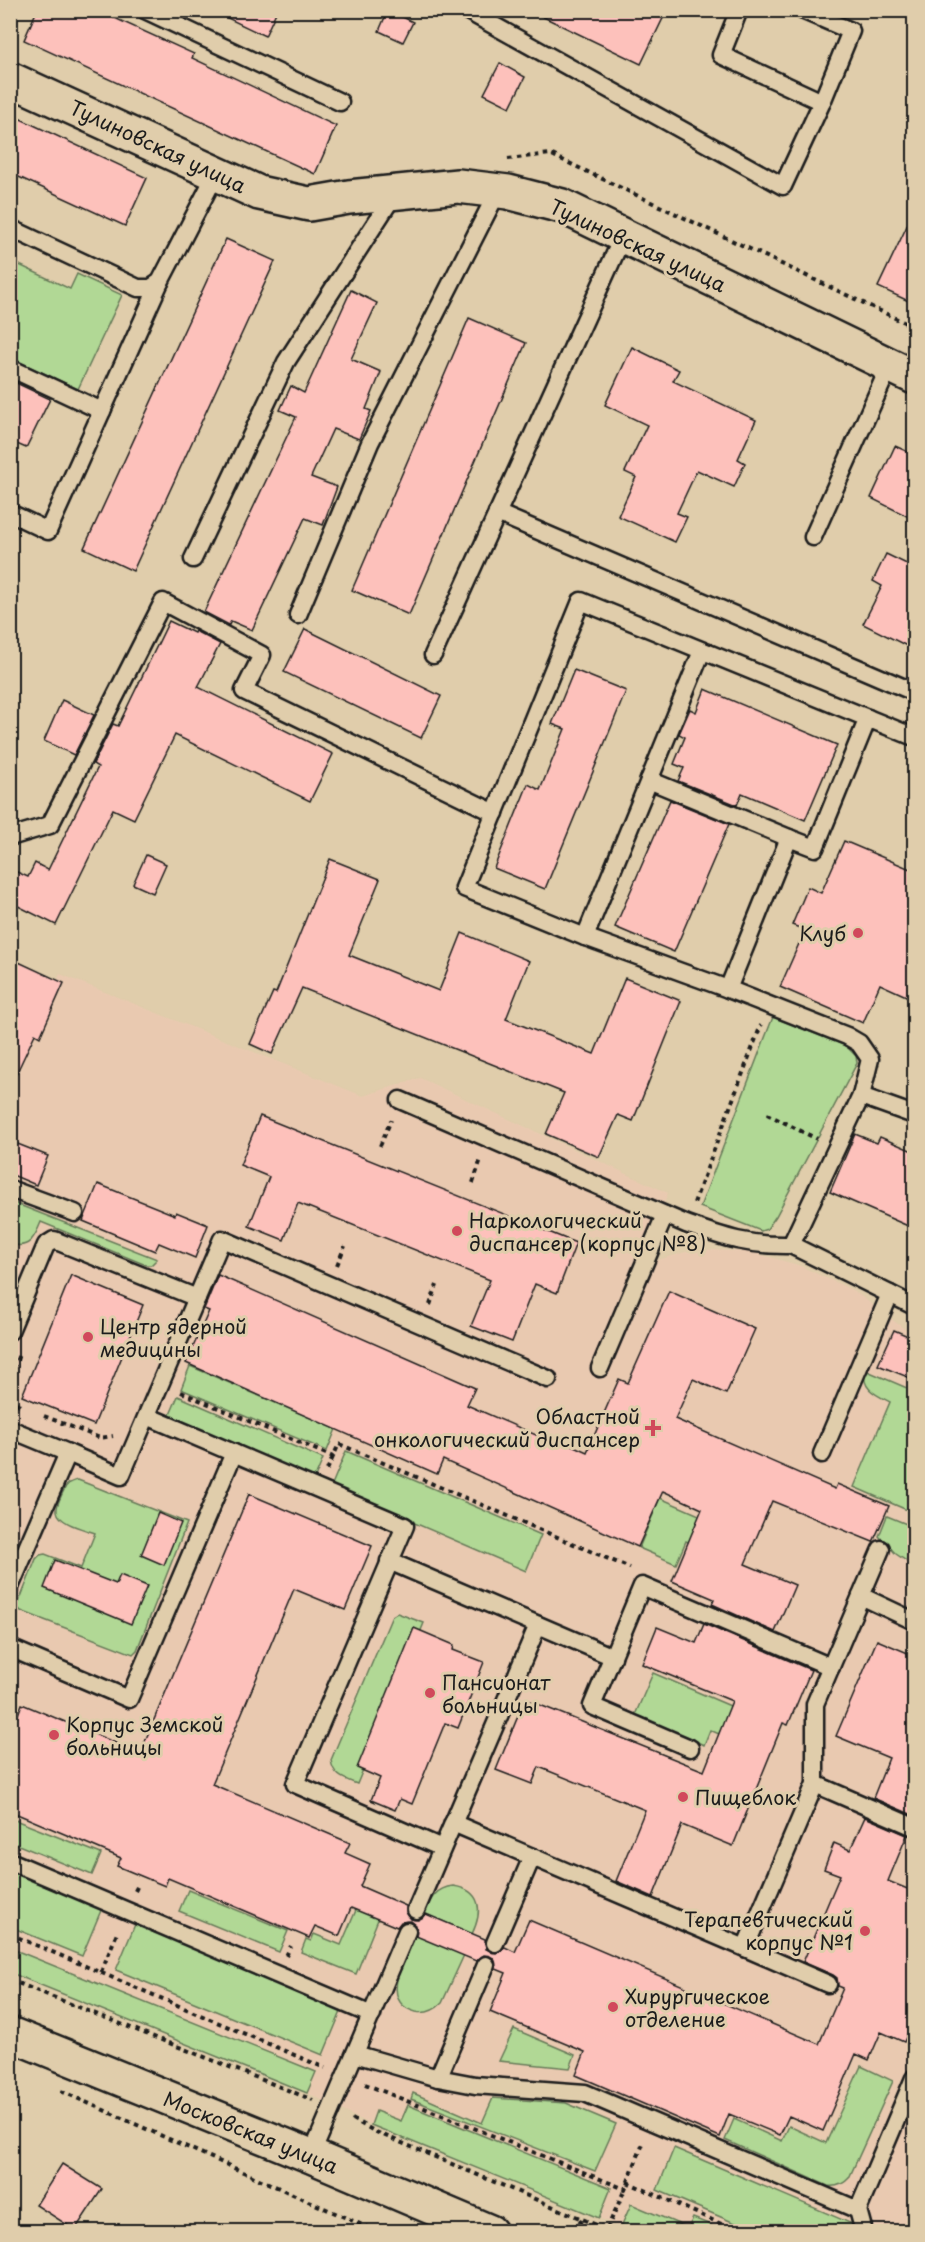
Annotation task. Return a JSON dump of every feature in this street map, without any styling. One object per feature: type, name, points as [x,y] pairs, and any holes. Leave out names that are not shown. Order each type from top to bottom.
[{"type":"street","name":"Тулиновская улица","points":[[10,79],[259,193],[309,204],[458,186],[498,191],[562,206],[902,371]]},
{"type":"street","name":"Московская улица","points":[[10,2034],[311,2156],[490,2232]]},
{"type":"lane","points":[[145,10],[340,102]]},
{"type":"lane","points":[[466,10],[783,186],[822,102],[851,31],[802,10]]},
{"type":"lane","points":[[739,10],[721,55],[822,102]]},
{"type":"lane","points":[[10,513],[48,531],[160,282],[217,172]]},
{"type":"lane","points":[[298,615],[370,443],[498,191]]},
{"type":"lane","points":[[193,558],[286,362],[395,193]]},
{"type":"lane","points":[[10,228],[138,288],[151,288],[160,282]]},
{"type":"lane","points":[[433,655],[623,236]]},
{"type":"lane","points":[[10,368],[102,411]]},
{"type":"lane","points":[[813,537],[902,371]]},
{"type":"lane","points":[[497,513],[915,692]]},
{"type":"lane","points":[[791,1245],[861,1096],[870,1059],[859,1043],[847,1036],[728,989],[585,938],[464,888],[581,601],[915,737]]},
{"type":"lane","points":[[10,837],[50,825],[163,602],[262,655],[244,691],[495,813]]},
{"type":"lane","points":[[585,938],[702,651]]},
{"type":"lane","points":[[649,780],[815,848],[868,718]]},
{"type":"lane","points":[[728,989],[789,838]]},
{"type":"lane","points":[[861,1096],[915,1115]]},
{"type":"lane","points":[[400,1100],[686,1224],[725,1238],[761,1246],[791,1245],[915,1306]]},
{"type":"lane","points":[[10,1189],[75,1214]]},
{"type":"lane","points":[[600,1368],[665,1215]]},
{"type":"lane","points":[[10,1429],[121,1476],[222,1239],[548,1379]]},
{"type":"lane","points":[[10,1331],[46,1245],[54,1240],[197,1298]]},
{"type":"lane","points":[[822,1454],[890,1294]]},
{"type":"lane","points":[[147,1416],[405,1526],[294,1784],[442,1848]]},
{"type":"lane","points":[[10,1587],[68,1453]]},
{"type":"lane","points":[[10,1648],[129,1699],[234,1453]]},
{"type":"lane","points":[[745,1948],[815,1784],[814,1704],[881,1549]]},
{"type":"lane","points":[[389,1561],[613,1657]]},
{"type":"lane","points":[[690,1748],[592,1706],[645,1581],[831,1667]]},
{"type":"lane","points":[[861,1596],[915,1621]]},
{"type":"lane","points":[[416,1910],[538,1625]]},
{"type":"lane","points":[[815,1784],[915,1827]]},
{"type":"lane","points":[[453,1823],[828,1984]]},
{"type":"lane","points":[[495,1943],[532,1857]]},
{"type":"lane","points":[[10,1861],[372,2015]]},
{"type":"lane","points":[[311,2156],[407,1932]]},
{"type":"lane","points":[[438,2078],[486,1965]]},
{"type":"lane","points":[[355,2054],[438,2078],[475,2085],[585,2093],[858,2210]]},
{"type":"lane","points":[[864,2232],[858,2210],[915,2078]]},
{"type":"path","points":[[686,1224],[768,1005]]},
{"type":"path","points":[[767,1114],[837,1148]]},
{"type":"path","points":[[160,1384],[333,1457],[339,1444],[645,1581]]},
{"type":"path","points":[[10,1396],[17,1405],[28,1409]]},
{"type":"path","points":[[38,1413],[100,1438],[111,1438],[118,1431]]},
{"type":"path","points":[[101,1972],[123,1921]]},
{"type":"path","points":[[10,1934],[326,2068]]},
{"type":"path","points":[[10,1980],[332,2108],[376,2132],[613,2232]]},
{"type":"path","points":[[364,2084],[625,2189]]},
{"type":"path","points":[[54,2088],[378,2232]]},
{"type":"path","points":[[607,2229],[651,2121]]},
{"type":"path","points":[[627,2182],[740,2232]]},
{"type":"path","points":[[576,2232],[582,2218]]},
{"type":"shaded area","points":[[60,974],[363,1096],[420,1078],[668,1193],[641,1265],[696,1249],[751,1252],[798,1265],[854,1291],[914,1336],[914,2231],[631,2231],[371,2125],[314,2096],[11,1973],[10,1091]]},
{"type":"green space","points":[[11,261],[70,289],[77,274],[122,295],[78,389],[11,358]]},
{"type":"green space","points":[[773,1017],[846,1046],[856,1056],[857,1063],[776,1216],[767,1229],[761,1231],[700,1207]]},
{"type":"green space","points":[[14,1203],[157,1259],[151,1265],[146,1265],[41,1222],[34,1237],[27,1244],[11,1244],[11,1211]]},
{"type":"green space","points":[[190,1366],[336,1429],[327,1451],[181,1389]]},
{"type":"green space","points":[[865,1370],[914,1391],[914,1513],[854,1487],[890,1402],[867,1387],[864,1377]]},
{"type":"green space","points":[[178,1396],[323,1459],[314,1480],[169,1417]]},
{"type":"green space","points":[[346,1451],[541,1535],[526,1571],[331,1487]]},
{"type":"green space","points":[[78,1480],[187,1523],[137,1650],[133,1654],[21,1611],[17,1607],[36,1559],[40,1555],[45,1554],[81,1568],[95,1533],[67,1523],[57,1511],[65,1487]]},
{"type":"green space","points":[[660,1498],[752,1538],[741,1565],[686,1541],[676,1564],[639,1548]]},
{"type":"green space","points":[[887,1516],[914,1527],[914,1566],[896,1554],[879,1536]]},
{"type":"green space","points":[[397,1613],[424,1623],[357,1784],[337,1773],[331,1760],[392,1616]]},
{"type":"green space","points":[[653,1673],[756,1717],[744,1745],[710,1730],[704,1745],[635,1715]]},
{"type":"green space","points":[[10,1818],[101,1854],[92,1875],[11,1842]]},
{"type":"green space","points":[[10,1871],[102,1908],[82,1956],[11,1927]]},
{"type":"green space","points":[[453,1886],[470,1892],[478,1903],[478,1917],[472,1934],[424,1913],[435,1895],[442,1889]]},
{"type":"green space","points":[[188,1890],[288,1931],[279,1952],[179,1911]]},
{"type":"green space","points":[[357,1908],[379,1917],[356,1974],[301,1952],[306,1939],[311,1941],[314,1934],[341,1945]]},
{"type":"green space","points":[[136,1922],[343,2007],[323,2055],[116,1970]]},
{"type":"green space","points":[[415,1934],[464,1955],[442,2003],[427,2012],[416,2012],[404,2007],[398,1999],[396,1989],[401,1966]]},
{"type":"green space","points":[[10,1948],[316,2072],[307,2093],[11,1973]]},
{"type":"green space","points":[[514,2029],[575,2055],[570,2068],[499,2061]]},
{"type":"green space","points":[[861,2066],[893,2081],[849,2178],[842,2184],[828,2186],[725,2140],[734,2119],[782,2141],[789,2126],[826,2143]]},
{"type":"green space","points":[[413,2093],[482,2123],[493,2098],[566,2103],[616,2124],[595,2171],[411,2099]]},
{"type":"green space","points":[[408,2105],[611,2188],[599,2218],[371,2125],[376,2111],[401,2121]]},
{"type":"green space","points":[[674,2148],[857,2226],[854,2231],[748,2231],[749,2229],[657,2190]]},
{"type":"green space","points":[[631,2204],[688,2228],[693,2218],[726,2231],[631,2231],[621,2227]]},
{"type":"building","points":[[37,10],[97,10],[194,54],[192,58],[336,126],[315,174],[24,40]]},
{"type":"building","points":[[211,10],[277,10],[265,36]]},
{"type":"building","points":[[388,10],[413,22],[403,42],[379,31]]},
{"type":"building","points":[[529,10],[667,10],[641,64]]},
{"type":"building","points":[[500,63],[525,77],[510,107],[484,94]]},
{"type":"building","points":[[10,114],[147,178],[125,226],[10,173]]},
{"type":"building","points":[[915,209],[915,304],[878,287]]},
{"type":"building","points":[[226,239],[275,261],[133,571],[84,548]]},
{"type":"building","points":[[351,290],[377,303],[351,359],[381,372],[366,409],[371,411],[359,439],[333,429],[311,477],[337,487],[323,525],[305,518],[252,630],[231,621],[229,625],[204,612],[296,417],[280,410],[291,386],[304,393]]},
{"type":"building","points":[[469,318],[526,343],[409,615],[352,590]]},
{"type":"building","points":[[632,347],[679,370],[673,381],[756,420],[738,459],[745,463],[734,487],[697,470],[677,513],[687,517],[675,542],[618,516],[636,477],[625,472],[647,425],[605,405]]},
{"type":"building","points":[[10,380],[50,399],[26,448],[10,441]]},
{"type":"building","points":[[895,446],[915,455],[915,520],[871,498]]},
{"type":"building","points":[[886,554],[915,568],[915,650],[863,624],[882,586],[873,581]]},
{"type":"building","points":[[169,621],[220,644],[198,687],[333,754],[310,801],[175,735],[134,819],[113,809],[56,925],[10,902],[10,869],[28,877],[35,863],[48,870],[98,767],[93,764],[113,724],[118,726]]},
{"type":"building","points":[[305,629],[441,696],[421,738],[284,672]]},
{"type":"building","points":[[574,670],[626,691],[545,889],[494,868],[528,784],[540,790],[565,729],[552,724]]},
{"type":"building","points":[[705,689],[837,745],[805,820],[742,793],[737,805],[678,781],[684,768],[674,764],[685,737],[679,734],[690,709],[696,712]]},
{"type":"building","points":[[62,700],[94,715],[74,755],[44,741]]},
{"type":"building","points":[[670,800],[729,824],[674,952],[615,927]]},
{"type":"building","name":"Клуб","points":[[844,841],[915,871],[915,1000],[880,984],[863,1023],[780,987],[805,930],[792,925],[808,887],[821,893]]},
{"type":"building","points":[[146,855],[166,864],[153,893],[133,884]]},
{"type":"building","points":[[330,859],[380,879],[349,955],[439,991],[462,933],[529,961],[506,1019],[594,1054],[625,978],[681,1001],[633,1121],[618,1115],[599,1157],[546,1134],[564,1093],[302,988],[272,1054],[250,1044],[273,992],[276,993]]},
{"type":"building","points":[[10,958],[64,983],[40,1037],[35,1034],[10,1087]]},
{"type":"building","name":"Наркологический диспансер (корпус №8)","points":[[260,1116],[576,1243],[557,1293],[535,1284],[512,1342],[471,1326],[490,1280],[298,1203],[284,1240],[249,1226],[269,1177],[240,1165]]},
{"type":"building","points":[[855,1134],[877,1143],[880,1137],[915,1152],[915,1229],[830,1192]]},
{"type":"building","points":[[10,1141],[48,1156],[36,1185],[10,1174]]},
{"type":"building","points":[[98,1184],[175,1215],[176,1212],[208,1225],[195,1258],[159,1243],[155,1251],[83,1221]]},
{"type":"building","name":"Центр ядерной медицины","points":[[71,1275],[143,1305],[94,1425],[22,1396]]},
{"type":"building","points":[[218,1275],[475,1388],[467,1405],[552,1442],[554,1437],[587,1452],[619,1379],[628,1383],[669,1291],[755,1329],[726,1394],[693,1379],[675,1419],[835,1489],[837,1484],[889,1506],[873,1542],[772,1501],[745,1564],[795,1585],[775,1632],[712,1604],[714,1599],[672,1581],[702,1509],[663,1491],[638,1547],[443,1460],[437,1474],[186,1363],[209,1311],[204,1309]]},
{"type":"building","points":[[894,1330],[915,1339],[915,1380],[878,1365]]},
{"type":"building","points":[[249,1494],[372,1546],[345,1610],[294,1589],[212,1784],[350,1843],[345,1853],[370,1864],[360,1886],[406,1906],[406,1912],[411,1919],[418,1920],[426,1914],[485,1939],[486,1949],[496,1953],[505,1947],[515,1952],[529,1920],[819,2044],[843,1988],[838,1986],[837,1978],[833,1975],[803,1962],[840,1875],[824,1869],[834,1843],[850,1850],[865,1817],[907,1835],[888,1881],[915,1892],[915,2016],[904,2042],[881,2032],[869,2060],[856,2054],[823,2131],[789,2116],[780,2135],[729,2114],[720,2137],[576,2075],[585,2052],[490,2012],[506,1973],[496,1969],[494,1958],[484,1955],[476,1961],[416,1936],[416,1925],[411,1921],[401,1922],[397,1927],[351,1908],[339,1936],[315,1926],[309,1938],[168,1878],[165,1886],[117,1866],[121,1858],[10,1811],[10,1714],[17,1717],[22,1704],[140,1753]]},
{"type":"building","points":[[158,1513],[181,1523],[164,1565],[141,1555]]},
{"type":"building","points":[[55,1560],[116,1584],[120,1575],[147,1586],[131,1624],[44,1588]]},
{"type":"building","name":"Пищеблок","points":[[704,1624],[811,1670],[788,1725],[783,1723],[733,1846],[682,1825],[653,1897],[616,1881],[645,1810],[539,1767],[532,1784],[496,1770],[525,1699],[704,1771],[732,1701],[642,1664],[657,1627],[696,1643]]},
{"type":"building","name":"Пансионат больницы","points":[[414,1628],[454,1645],[453,1650],[484,1662],[458,1728],[445,1723],[412,1804],[400,1799],[395,1810],[371,1800],[380,1778],[357,1768]]},
{"type":"building","points":[[877,1640],[915,1656],[915,1816],[873,1798],[889,1758],[836,1736]]},
{"type":"building","points":[[62,2164],[102,2189],[75,2230],[36,2205]]},
{"type":"place","name":"Клуб","points":[[858,933]]},
{"type":"place","name":"Наркологический диспансер (корпус №8)","points":[[457,1231]]},
{"type":"place","name":"Центр ядерной медицины","points":[[88,1337]]},
{"type":"place","name":"Областной онкологический диспансер","points":[[653,1428]]},
{"type":"place","name":"Пансионат больницы","points":[[430,1693]]},
{"type":"place","name":"Корпус Земской больницы","points":[[54,1735]]},
{"type":"place","name":"Пищеблок","points":[[683,1797]]},
{"type":"place","name":"Терапевтический корпус №1","points":[[865,1931]]},
{"type":"place","name":"Хирургическое отделение","points":[[613,2007]]}]
